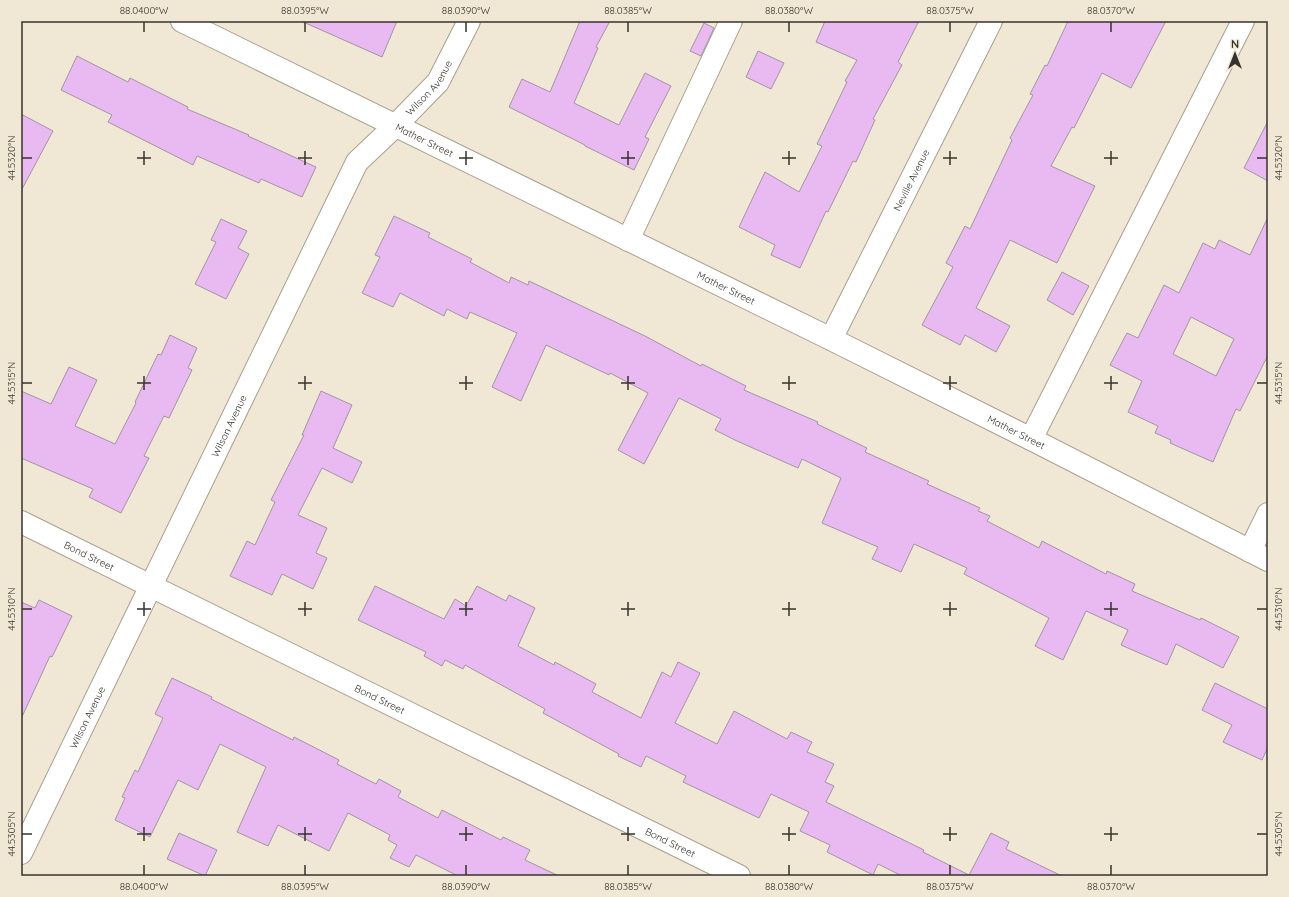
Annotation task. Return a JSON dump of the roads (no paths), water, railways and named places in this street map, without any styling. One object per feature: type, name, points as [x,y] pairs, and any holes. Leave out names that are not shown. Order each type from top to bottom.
[{"type":"street","name":"Mather Street","points":[[182,21],[208,27],[396,126],[1031,439],[1259,556]]},
{"type":"street","name":"Wilson Avenue","points":[[21,853],[357,162],[396,126],[438,82],[469,21]]},
{"type":"street","points":[[628,240],[731,21]]},
{"type":"street","name":"Neville Avenue","points":[[831,340],[992,21]]},
{"type":"street","points":[[1031,439],[1243,21]]},
{"type":"street","points":[[1259,556],[1268,514]]},
{"type":"street","name":"Bond Street","points":[[21,522],[739,876]]}]
